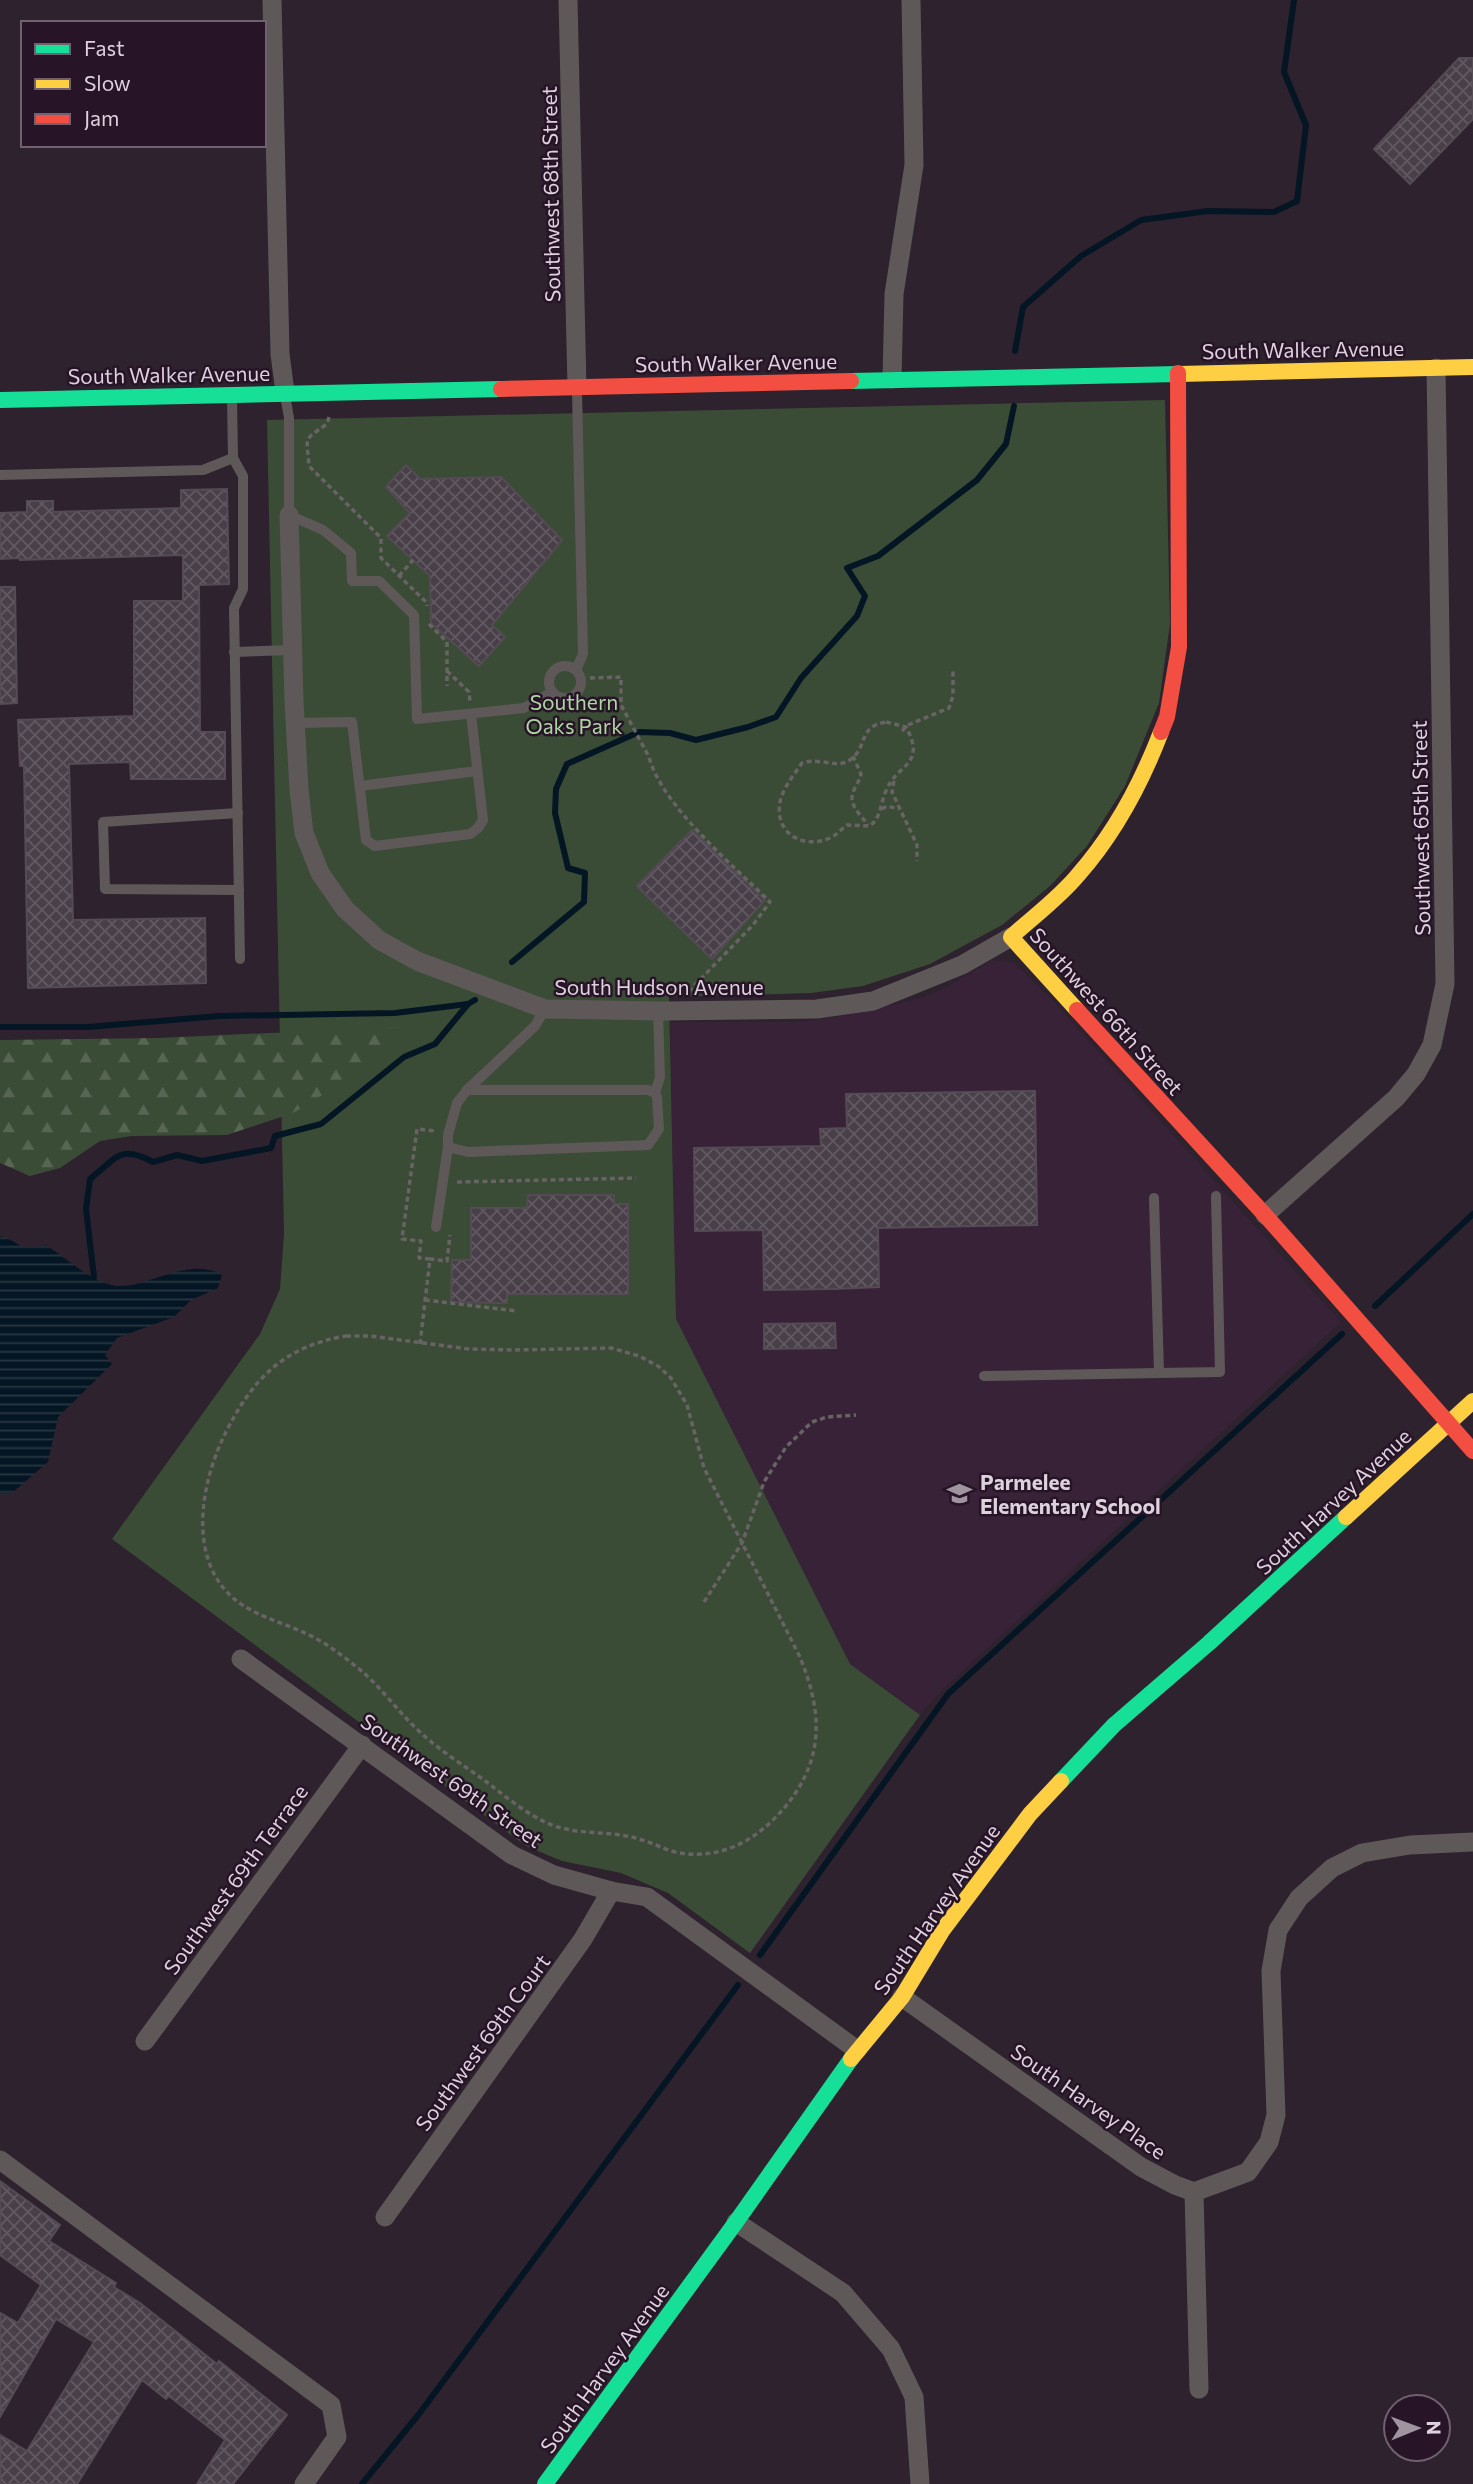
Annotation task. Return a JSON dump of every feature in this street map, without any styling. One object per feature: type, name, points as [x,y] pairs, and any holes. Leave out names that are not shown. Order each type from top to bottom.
[{"type":"street","points":[[272,0],[280,354],[285,393]]},
{"type":"street","name":"Southwest 68th Street","points":[[568,0],[577,387]]},
{"type":"street","points":[[892,379],[894,294],[914,165],[911,0]]},
{"type":"street","name":"South Walker Avenue","points":[[0,400],[1473,367]]},
{"type":"street","name":"Southwest 65th Street","points":[[1265,1215],[1396,1098],[1416,1074],[1432,1045],[1445,984],[1436,368]]},
{"type":"street","name":"Southwest 66th Street","points":[[1178,373],[1179,647],[1167,717],[1145,773],[1107,840],[1077,877],[1011,937],[1265,1215],[1473,1451]]},
{"type":"street","name":"South Hudson Avenue","points":[[289,515],[295,723],[304,833],[320,873],[345,909],[379,940],[417,961],[545,1009],[658,1010],[817,1009],[873,1001],[962,965],[1011,937]]},
{"type":"street","name":"South Harvey Avenue","points":[[545,2484],[736,2222],[857,2050],[902,1997],[943,1931],[1030,1814],[1114,1725],[1209,1643],[1473,1401]]},
{"type":"street","name":"Southwest 69th Street","points":[[242,1658],[512,1855],[554,1875],[611,1891],[648,1897],[857,2050]]},
{"type":"street","name":"Southwest 69th Terrace","points":[[145,2041],[362,1745]]},
{"type":"street","points":[[1199,2389],[1194,2192],[1248,2172],[1269,2142],[1276,2115],[1271,1972],[1278,1930],[1299,1898],[1332,1868],[1362,1853],[1410,1844],[1473,1842]]},
{"type":"street","name":"Southwest 69th Court","points":[[385,2217],[583,1939],[611,1891]]},
{"type":"street","name":"South Harvey Place","points":[[902,1997],[1141,2166],[1194,2192]]},
{"type":"street","points":[[0,2160],[331,2405],[337,2437],[304,2484]]},
{"type":"street","points":[[736,2222],[843,2293],[891,2349],[914,2397],[920,2484]]},
{"type":"lane","points":[[577,387],[583,654],[578,674],[580,688],[570,697],[562,698],[552,692],[549,680],[555,670],[568,666],[578,674]]},
{"type":"lane","points":[[285,393],[289,418],[289,515],[323,530],[351,552],[352,581],[379,581],[414,615],[417,719],[524,708],[552,692]]},
{"type":"lane","points":[[232,394],[233,458],[243,476],[243,589],[234,608],[240,958]]},
{"type":"lane","points":[[0,475],[203,470],[233,458]]},
{"type":"lane","points":[[234,652],[293,650]]},
{"type":"lane","points":[[295,723],[352,722],[366,840],[374,846],[470,834],[478,828],[483,820],[471,714]]},
{"type":"lane","points":[[360,786],[477,771]]},
{"type":"lane","points":[[238,813],[103,822],[106,889],[239,890]]},
{"type":"lane","points":[[436,1227],[448,1135],[457,1103],[467,1090],[535,1026],[545,1009]]},
{"type":"lane","points":[[447,1147],[468,1152],[648,1145],[659,1129],[655,1093],[660,1077],[658,1010]]},
{"type":"lane","points":[[467,1090],[648,1090],[655,1093]]},
{"type":"lane","points":[[984,1376],[1220,1373],[1216,1196]]},
{"type":"lane","points":[[1154,1198],[1159,1373]]},
{"type":"path","points":[[329,417],[327,424],[310,435],[307,441],[309,466],[381,538],[381,558],[427,603],[428,624],[447,642],[447,687]]},
{"type":"path","points":[[399,576],[413,560]]},
{"type":"path","points":[[904,729],[949,708],[953,696],[953,670]]},
{"type":"path","points":[[447,671],[469,692],[471,714]]},
{"type":"path","points":[[578,674],[621,677],[621,705],[649,757],[651,766],[681,813],[770,902],[753,925],[686,994]]},
{"type":"path","points":[[886,722],[904,729],[913,743],[912,758],[886,789],[878,820],[870,826],[848,824],[829,839],[806,842],[794,838],[783,828],[780,803],[786,787],[802,763],[817,759],[844,763],[859,749],[865,732],[871,727],[886,722]]},
{"type":"path","points":[[853,757],[861,774],[852,794],[853,807],[870,826]]},
{"type":"path","points":[[894,779],[892,792],[917,845],[917,861]]},
{"type":"path","points":[[882,809],[887,806],[900,809]]},
{"type":"path","points":[[455,1195],[457,1182],[636,1178]]},
{"type":"path","points":[[420,1344],[430,1259],[447,1261],[450,1235]]},
{"type":"path","points":[[425,1300],[517,1311]]},
{"type":"path","points":[[346,1336],[370,1336],[420,1344],[514,1350],[611,1348],[639,1356],[658,1366],[675,1384],[687,1405],[704,1468],[799,1655],[815,1701],[817,1719],[811,1762],[802,1782],[790,1801],[762,1830],[745,1842],[729,1850],[699,1855],[671,1851],[642,1839],[572,1831],[550,1824],[528,1813],[420,1733],[365,1674],[339,1654],[310,1635],[241,1604],[223,1586],[209,1563],[203,1539],[202,1516],[207,1488],[225,1433],[242,1404],[274,1366],[291,1353],[312,1344],[346,1336]]},
{"type":"path","points":[[704,1602],[742,1543],[765,1482],[786,1447],[812,1422],[827,1417],[856,1415]]},
{"type":"shaded area","name":"Parmelee Elementary School","points":[[992,960],[1013,962],[1052,1000],[1341,1322],[943,1689],[920,1715],[850,1664],[676,1319],[670,1022],[801,1022],[843,1016],[921,998],[945,988]]},
{"type":"green space","name":"Southern Oaks Park","points":[[1165,400],[1170,624],[1159,703],[1125,786],[1087,846],[1050,886],[1002,925],[930,964],[863,986],[811,993],[669,997],[676,1319],[850,1664],[920,1715],[750,1953],[668,1893],[621,1873],[562,1861],[526,1846],[112,1539],[260,1334],[280,1289],[284,1234],[267,420]]},
{"type":"green space","points":[[424,1026],[353,1076],[293,1113],[227,1135],[131,1136],[100,1141],[60,1168],[30,1176],[0,1163],[0,1040],[158,1038]]},
{"type":"water","points":[[0,1236],[30,1248],[46,1245],[86,1273],[111,1285],[136,1284],[194,1269],[222,1275],[218,1288],[191,1300],[174,1317],[117,1338],[105,1355],[112,1364],[58,1417],[48,1462],[12,1493],[0,1493]]},
{"type":"building","points":[[1459,58],[1473,58],[1473,119],[1410,184],[1374,149]]},
{"type":"building","points":[[406,465],[420,479],[501,477],[562,540],[492,625],[505,637],[479,666],[431,623],[430,576],[387,536],[410,513],[386,487]]},
{"type":"building","points":[[227,489],[229,584],[199,585],[200,732],[225,732],[225,779],[131,779],[130,762],[69,764],[73,920],[205,918],[206,983],[28,988],[24,766],[20,766],[18,720],[134,716],[134,601],[183,601],[183,555],[0,559],[0,513],[27,512],[27,501],[53,501],[53,512],[181,508],[181,490]]},
{"type":"building","points":[[0,587],[15,587],[17,703],[0,704]]},
{"type":"building","points":[[692,830],[765,900],[712,959],[637,886]]},
{"type":"building","points":[[1035,1091],[1037,1225],[878,1228],[879,1287],[833,1289],[764,1290],[763,1230],[695,1231],[694,1148],[821,1146],[820,1129],[847,1128],[846,1094]]},
{"type":"building","points":[[528,1195],[614,1195],[614,1204],[628,1204],[628,1294],[507,1294],[507,1303],[451,1302],[452,1260],[471,1260],[471,1208],[527,1208]]},
{"type":"building","points":[[835,1323],[836,1348],[764,1349],[764,1324]]},
{"type":"building","points":[[0,2181],[60,2225],[49,2241],[116,2283],[114,2287],[140,2303],[217,2364],[219,2361],[287,2415],[233,2484],[197,2484],[225,2440],[169,2396],[166,2399],[142,2380],[77,2484],[0,2484],[0,2435],[27,2451],[94,2342],[56,2319],[0,2417],[0,2313],[18,2323],[41,2285],[0,2255]]},
{"type":"waterway","points":[[1015,351],[1023,307],[1081,256],[1141,220],[1208,211],[1274,212],[1297,201],[1306,125],[1284,72],[1294,0]]},
{"type":"waterway","points":[[512,962],[584,902],[585,873],[568,868],[555,813],[556,789],[567,764],[639,732],[670,733],[696,740],[776,717],[801,678],[857,616],[865,596],[847,568],[878,556],[977,480],[1006,444],[1014,406]]},
{"type":"waterway","points":[[94,1277],[86,1209],[90,1179],[113,1160],[125,1154],[133,1154],[153,1162],[177,1155],[202,1161],[271,1148],[275,1136],[321,1124],[404,1057],[435,1044],[468,1004],[475,1000]]},
{"type":"waterway","points":[[0,1027],[88,1027],[219,1016],[395,1013],[468,1004]]},
{"type":"waterway","points":[[1375,1306],[1473,1214]]},
{"type":"waterway","points":[[760,1955],[948,1694],[1342,1334]]},
{"type":"waterway","points":[[362,2484],[419,2414],[738,1985]]},
{"type":"traffic: fast","points":[[851,381],[1179,374]]},
{"type":"traffic: fast","points":[[0,400],[501,389]]},
{"type":"traffic: fast","points":[[1061,1781],[1114,1725],[1209,1643],[1346,1517]]},
{"type":"traffic: fast","points":[[545,2484],[851,2059]]},
{"type":"traffic: slow","points":[[1179,374],[1473,367]]},
{"type":"traffic: slow","points":[[1077,1010],[1011,937],[1063,892],[1104,842],[1136,789],[1161,732]]},
{"type":"traffic: slow","points":[[1346,1517],[1473,1401]]},
{"type":"traffic: slow","points":[[851,2059],[902,1997],[942,1931],[1030,1814],[1061,1781]]},
{"type":"traffic: jam","points":[[1161,732],[1167,717],[1179,647],[1178,373]]},
{"type":"traffic: jam","points":[[501,389],[851,381]]},
{"type":"traffic: jam","points":[[1077,1010],[1265,1215],[1473,1451]]},
{"type":"place","name":"Parmelee Elementary School","points":[[960,1493]]}]
